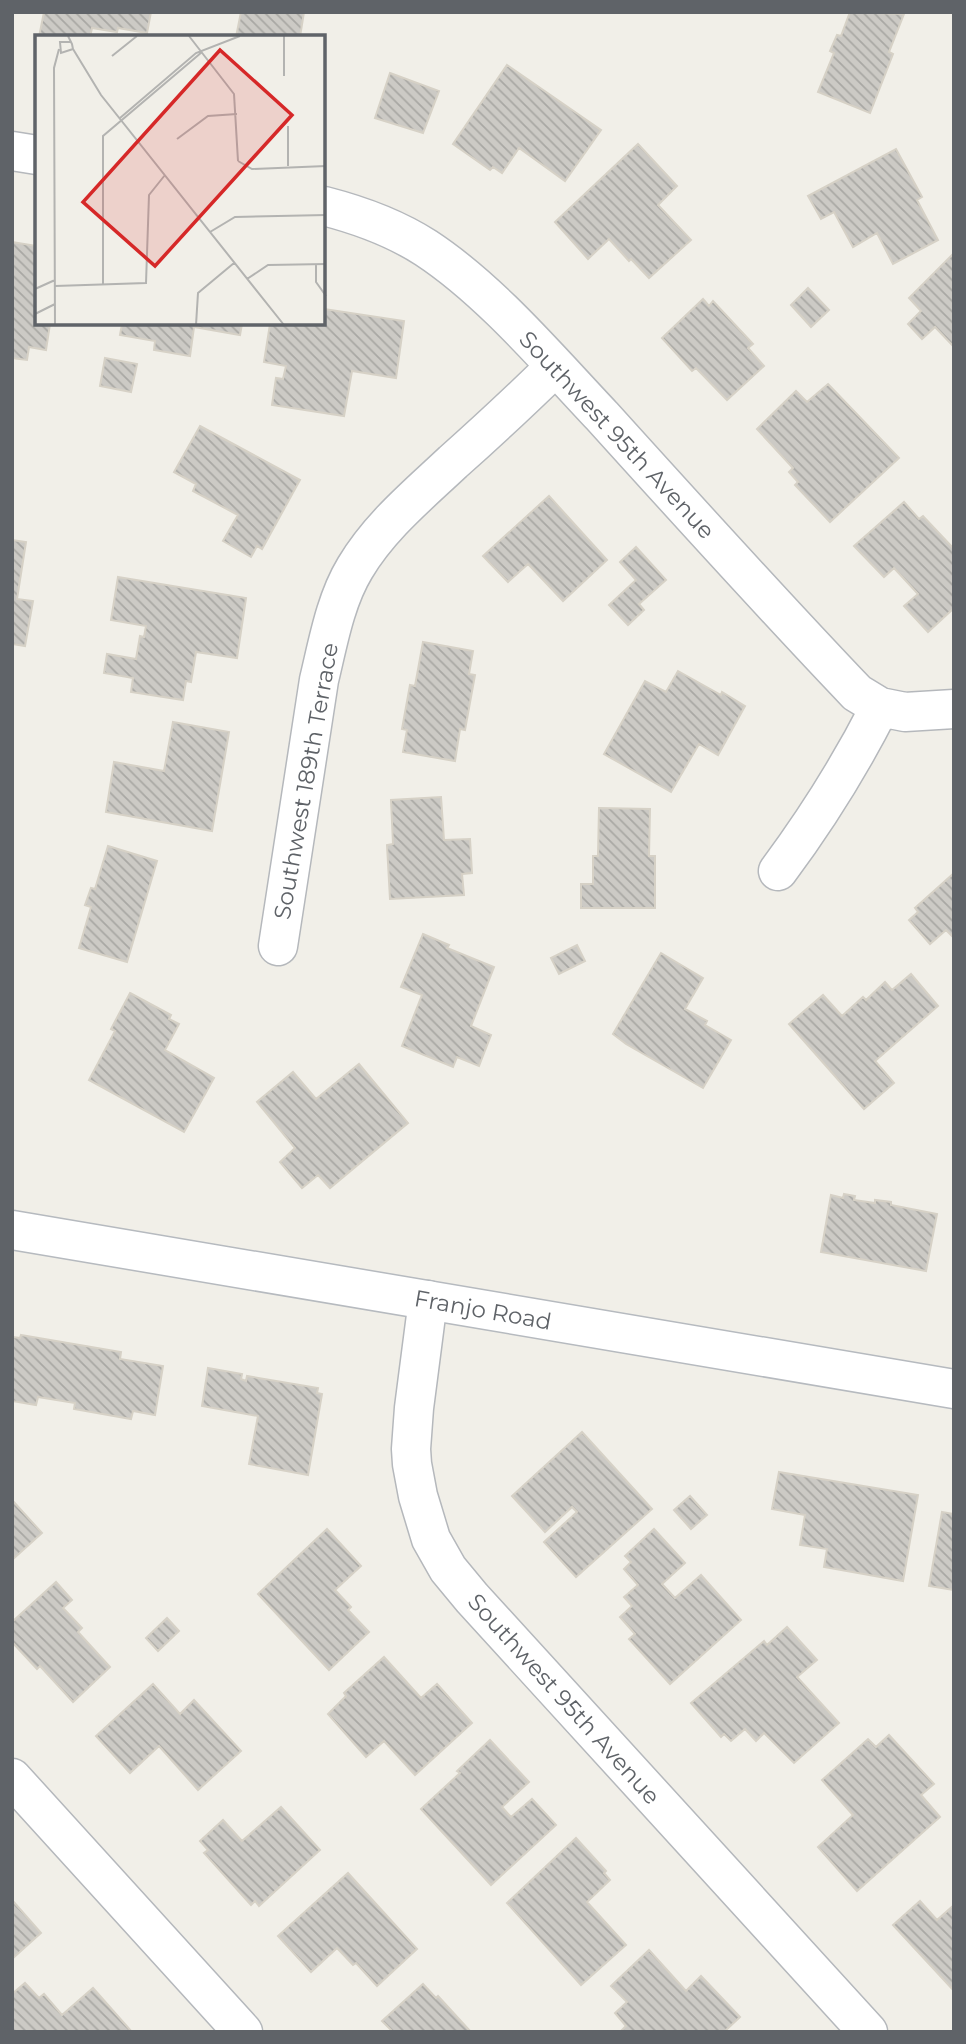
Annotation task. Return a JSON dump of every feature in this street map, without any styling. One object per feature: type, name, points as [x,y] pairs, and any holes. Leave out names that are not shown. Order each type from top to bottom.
[{"type":"street","points":[[12,151],[35,155]]},
{"type":"street","name":"Southwest 95th Avenue","points":[[326,207],[397,231],[456,269],[486,295],[807,640],[857,692],[880,707]]},
{"type":"street","name":"Southwest 189th Terrace","points":[[278,946],[319,680],[340,602],[354,570],[374,540],[401,510],[555,367]]},
{"type":"street","points":[[778,871],[803,838],[860,746],[880,707],[905,712],[954,709]]},
{"type":"street","name":"Franjo Road","points":[[12,1230],[954,1389]]},
{"type":"street","name":"Southwest 95th Avenue","points":[[428,1300],[416,1386],[411,1449],[418,1496],[431,1539],[440,1556],[472,1598],[867,2032]]},
{"type":"street","points":[[12,1778],[243,2032]]},
{"type":"building","points":[[44,12],[151,12],[147,33],[118,28],[117,32],[92,28],[90,35],[39,35]]},
{"type":"building","points":[[241,12],[304,12],[300,35],[236,35]]},
{"type":"building","points":[[850,12],[904,14],[889,52],[893,54],[870,113],[818,92],[834,53],[830,51],[837,35],[841,36]]},
{"type":"building","points":[[507,65],[601,130],[565,181],[519,148],[502,173],[493,167],[490,170],[453,144]]},
{"type":"building","points":[[390,73],[439,91],[423,133],[375,118]]},
{"type":"building","points":[[638,144],[677,186],[658,205],[691,240],[649,278],[609,239],[588,259],[555,222]]},
{"type":"building","points":[[896,149],[922,197],[917,200],[938,240],[893,264],[877,233],[853,247],[834,212],[821,219],[808,196]]},
{"type":"building","points":[[12,242],[35,246],[35,326],[50,326],[46,350],[29,347],[27,360],[12,358]]},
{"type":"building","points":[[954,253],[954,347],[935,327],[922,339],[908,324],[921,311],[909,298]]},
{"type":"building","points":[[808,288],[829,310],[811,327],[791,305]]},
{"type":"building","points":[[703,299],[709,306],[713,301],[753,344],[748,348],[764,366],[727,400],[696,368],[692,371],[662,338]]},
{"type":"building","points":[[326,309],[404,321],[396,378],[352,371],[344,416],[272,405],[276,378],[283,379],[286,366],[264,362],[270,326],[326,326]]},
{"type":"building","points":[[122,326],[242,326],[240,335],[194,327],[190,356],[154,350],[155,341],[120,335]]},
{"type":"building","points":[[105,358],[137,364],[131,392],[100,386]]},
{"type":"building","points":[[828,384],[899,458],[830,522],[795,485],[798,482],[789,472],[793,468],[757,429],[796,391],[807,402]]},
{"type":"building","points":[[200,426],[300,480],[262,549],[257,546],[251,557],[223,541],[238,515],[193,491],[196,484],[174,472]]},
{"type":"building","points":[[549,496],[607,560],[563,601],[528,564],[508,582],[483,556]]},
{"type":"building","points":[[904,502],[919,519],[923,516],[954,549],[954,608],[928,632],[904,606],[918,594],[894,568],[884,577],[854,546]]},
{"type":"building","points":[[12,540],[26,542],[17,599],[33,601],[25,646],[12,644]]},
{"type":"building","points":[[636,547],[666,580],[639,604],[644,610],[628,625],[609,605],[636,580],[620,562]]},
{"type":"building","points":[[118,577],[246,598],[237,658],[196,652],[191,682],[186,681],[183,700],[131,692],[133,678],[104,673],[107,654],[136,659],[140,636],[144,637],[146,626],[111,620]]},
{"type":"building","points":[[423,642],[473,651],[469,674],[475,675],[465,730],[460,729],[455,761],[403,752],[407,730],[402,729],[410,685],[415,686]]},
{"type":"building","points":[[678,671],[745,706],[718,755],[699,744],[671,792],[604,754],[645,681],[666,692]]},
{"type":"building","points":[[173,722],[229,732],[212,831],[106,812],[114,762],[164,771]]},
{"type":"building","points":[[441,797],[444,840],[470,839],[472,873],[462,874],[464,895],[390,899],[387,845],[393,844],[391,800]]},
{"type":"building","points":[[599,808],[650,809],[649,856],[655,856],[655,908],[581,908],[581,884],[593,884],[593,856],[598,856]]},
{"type":"building","points":[[108,846],[157,861],[127,962],[79,948],[91,907],[85,905],[91,888],[95,889]]},
{"type":"building","points":[[954,873],[954,938],[946,930],[930,944],[909,920],[918,912],[915,908]]},
{"type":"building","points":[[423,934],[449,945],[447,948],[494,967],[471,1026],[491,1035],[479,1066],[457,1057],[453,1067],[402,1046],[422,995],[401,987]]},
{"type":"building","points":[[577,945],[585,961],[559,974],[551,958]]},
{"type":"building","points":[[661,953],[703,978],[685,1009],[707,1021],[705,1025],[731,1040],[703,1088],[613,1034]]},
{"type":"building","points":[[911,974],[938,1006],[875,1061],[894,1083],[864,1109],[789,1024],[823,995],[842,1016],[863,997],[866,1000],[885,982],[892,990]]},
{"type":"building","points":[[130,993],[171,1015],[169,1019],[179,1024],[165,1050],[214,1078],[184,1132],[89,1080],[115,1031],[111,1029]]},
{"type":"building","points":[[359,1064],[408,1123],[330,1188],[318,1175],[302,1188],[280,1162],[295,1148],[257,1102],[293,1072],[316,1099]]},
{"type":"building","points":[[844,1194],[855,1196],[854,1200],[891,1202],[891,1205],[937,1214],[926,1271],[821,1252],[831,1195],[843,1198]]},
{"type":"building","points":[[21,1335],[121,1352],[120,1359],[163,1366],[155,1415],[133,1411],[131,1419],[74,1409],[75,1403],[38,1397],[36,1405],[12,1401],[12,1337],[20,1338]]},
{"type":"building","points":[[208,1368],[242,1374],[241,1379],[246,1381],[247,1376],[318,1388],[317,1393],[322,1394],[308,1475],[249,1464],[258,1416],[202,1406]]},
{"type":"building","points":[[582,1432],[652,1509],[576,1577],[544,1542],[577,1512],[572,1507],[545,1532],[512,1496]]},
{"type":"building","points":[[779,1472],[918,1495],[903,1581],[824,1567],[827,1549],[800,1545],[805,1515],[772,1509]]},
{"type":"building","points":[[690,1496],[707,1515],[691,1529],[674,1510]]},
{"type":"building","points":[[12,1500],[42,1533],[12,1560]]},
{"type":"building","points":[[942,1512],[954,1514],[954,1590],[929,1586]]},
{"type":"building","points":[[327,1529],[361,1566],[335,1590],[351,1607],[348,1610],[369,1632],[329,1670],[258,1594]]},
{"type":"building","points":[[654,1529],[685,1563],[662,1584],[675,1598],[701,1575],[741,1620],[670,1684],[629,1639],[635,1634],[620,1617],[632,1606],[624,1597],[638,1585],[624,1569],[631,1562],[625,1556]]},
{"type":"building","points":[[56,1582],[72,1600],[63,1608],[82,1628],[78,1632],[110,1667],[73,1702],[40,1666],[37,1669],[12,1642],[12,1622]]},
{"type":"building","points":[[167,1618],[179,1631],[158,1651],[146,1638]]},
{"type":"building","points":[[787,1627],[817,1660],[797,1677],[839,1723],[794,1763],[764,1733],[756,1741],[745,1729],[731,1741],[724,1734],[721,1737],[691,1703],[764,1641],[767,1645]]},
{"type":"building","points":[[384,1657],[421,1698],[437,1684],[472,1723],[415,1775],[384,1741],[366,1757],[328,1714],[346,1696],[344,1693]]},
{"type":"building","points":[[153,1684],[180,1714],[194,1700],[241,1751],[198,1790],[159,1746],[130,1773],[96,1736]]},
{"type":"building","points":[[889,1735],[934,1784],[921,1795],[940,1817],[857,1891],[818,1847],[853,1815],[822,1780],[868,1739],[876,1747]]},
{"type":"building","points":[[490,1740],[529,1782],[502,1807],[511,1817],[532,1799],[556,1825],[491,1885],[421,1809],[460,1773],[457,1771]]},
{"type":"building","points":[[281,1807],[320,1850],[259,1906],[255,1901],[251,1905],[204,1853],[208,1850],[200,1841],[223,1820],[242,1841]]},
{"type":"building","points":[[576,1838],[606,1871],[604,1873],[610,1880],[587,1902],[626,1945],[581,1985],[507,1903]]},
{"type":"building","points":[[348,1873],[417,1949],[377,1986],[356,1963],[353,1965],[337,1948],[311,1972],[278,1936]]},
{"type":"building","points":[[12,1900],[41,1933],[12,1959]]},
{"type":"building","points":[[920,1901],[937,1920],[954,1905],[954,1991],[893,1925]]},
{"type":"building","points":[[649,1950],[686,1991],[701,1976],[740,2017],[724,2032],[620,2032],[626,2026],[615,2013],[627,2002],[611,1986]]},
{"type":"building","points":[[25,1983],[39,1998],[44,1994],[62,2015],[93,1988],[132,2032],[12,2032],[12,1994]]},
{"type":"building","points":[[423,1984],[436,1998],[438,1996],[471,2032],[393,2032],[382,2021]]}]
